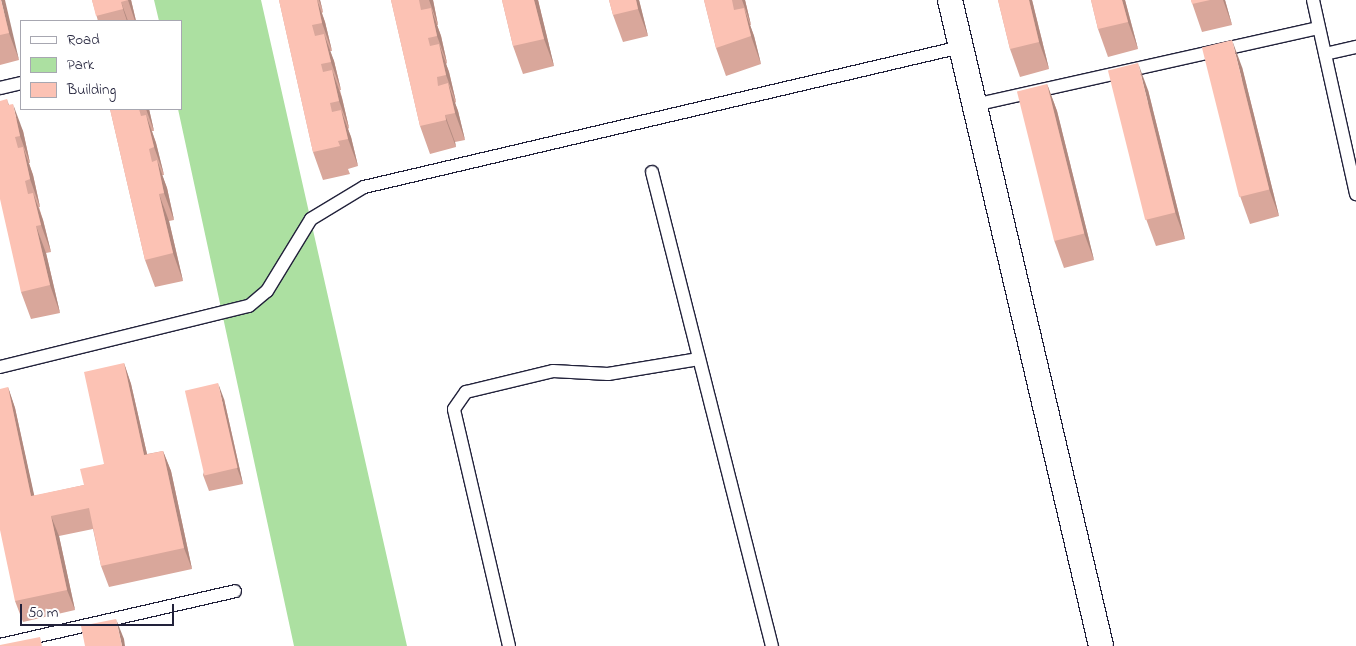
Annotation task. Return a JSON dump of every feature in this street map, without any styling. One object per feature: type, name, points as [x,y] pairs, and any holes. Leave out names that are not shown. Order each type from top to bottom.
[{"type":"street","points":[[950,0],[1101,646]]},
{"type":"lane","points":[[1312,0],[1356,194]]},
{"type":"lane","points":[[974,105],[1319,28]]},
{"type":"lane","points":[[0,367],[249,306],[267,291],[311,219],[364,187],[961,47]]},
{"type":"lane","points":[[1325,54],[1356,47]]},
{"type":"lane","points":[[0,88],[20,83]]},
{"type":"lane","points":[[652,172],[772,646]]},
{"type":"lane","points":[[509,646],[454,409],[466,392],[553,371],[608,374],[699,359]]},
{"type":"lane","points":[[0,645],[235,591]]},
{"type":"green space","points":[[154,0],[261,0],[407,646],[294,646],[178,110],[182,110],[182,20],[159,20]]},
{"type":"building","points":[[0,0],[9,33],[0,35]]},
{"type":"building","points":[[92,0],[128,0],[121,2],[123,9],[96,16]]},
{"type":"building","points":[[279,0],[317,0],[322,23],[312,25],[315,36],[324,34],[331,62],[321,64],[323,72],[332,70],[339,101],[330,103],[332,112],[341,110],[348,139],[338,141],[340,146],[313,152]]},
{"type":"building","points":[[391,0],[419,0],[421,10],[431,8],[437,36],[428,38],[430,46],[439,44],[446,75],[437,77],[438,86],[448,83],[455,113],[445,115],[446,120],[420,126]]},
{"type":"building","points":[[502,0],[534,0],[544,39],[513,46]]},
{"type":"building","points":[[609,0],[636,0],[638,9],[613,15]]},
{"type":"building","points":[[704,0],[732,0],[734,10],[744,8],[751,36],[716,48]]},
{"type":"building","points":[[998,0],[1029,0],[1039,42],[1010,49]]},
{"type":"building","points":[[1091,0],[1122,0],[1128,22],[1098,29]]},
{"type":"building","points":[[1191,0],[1210,0],[1192,4]]},
{"type":"building","points":[[1232,40],[1269,189],[1239,197],[1202,47]]},
{"type":"building","points":[[1138,63],[1175,212],[1145,220],[1108,70]]},
{"type":"building","points":[[1047,84],[1084,233],[1054,241],[1017,91]]},
{"type":"building","points":[[7,99],[8,105],[13,104],[20,136],[15,137],[18,148],[23,147],[30,179],[25,181],[28,194],[33,193],[41,225],[36,226],[50,285],[21,292],[0,199],[0,101]]},
{"type":"building","points":[[110,110],[139,110],[141,116],[146,115],[154,147],[149,149],[152,162],[157,160],[164,193],[159,194],[173,253],[145,260]]},
{"type":"building","points":[[124,363],[144,455],[163,451],[184,548],[101,566],[89,508],[51,516],[67,590],[15,601],[0,530],[0,389],[8,387],[31,496],[84,485],[80,469],[104,464],[84,372]]},
{"type":"building","points":[[218,383],[238,468],[204,475],[185,391]]},
{"type":"building","points":[[116,619],[122,646],[85,646],[81,626]]},
{"type":"building","points":[[40,637],[42,646],[0,646],[0,645]]}]
